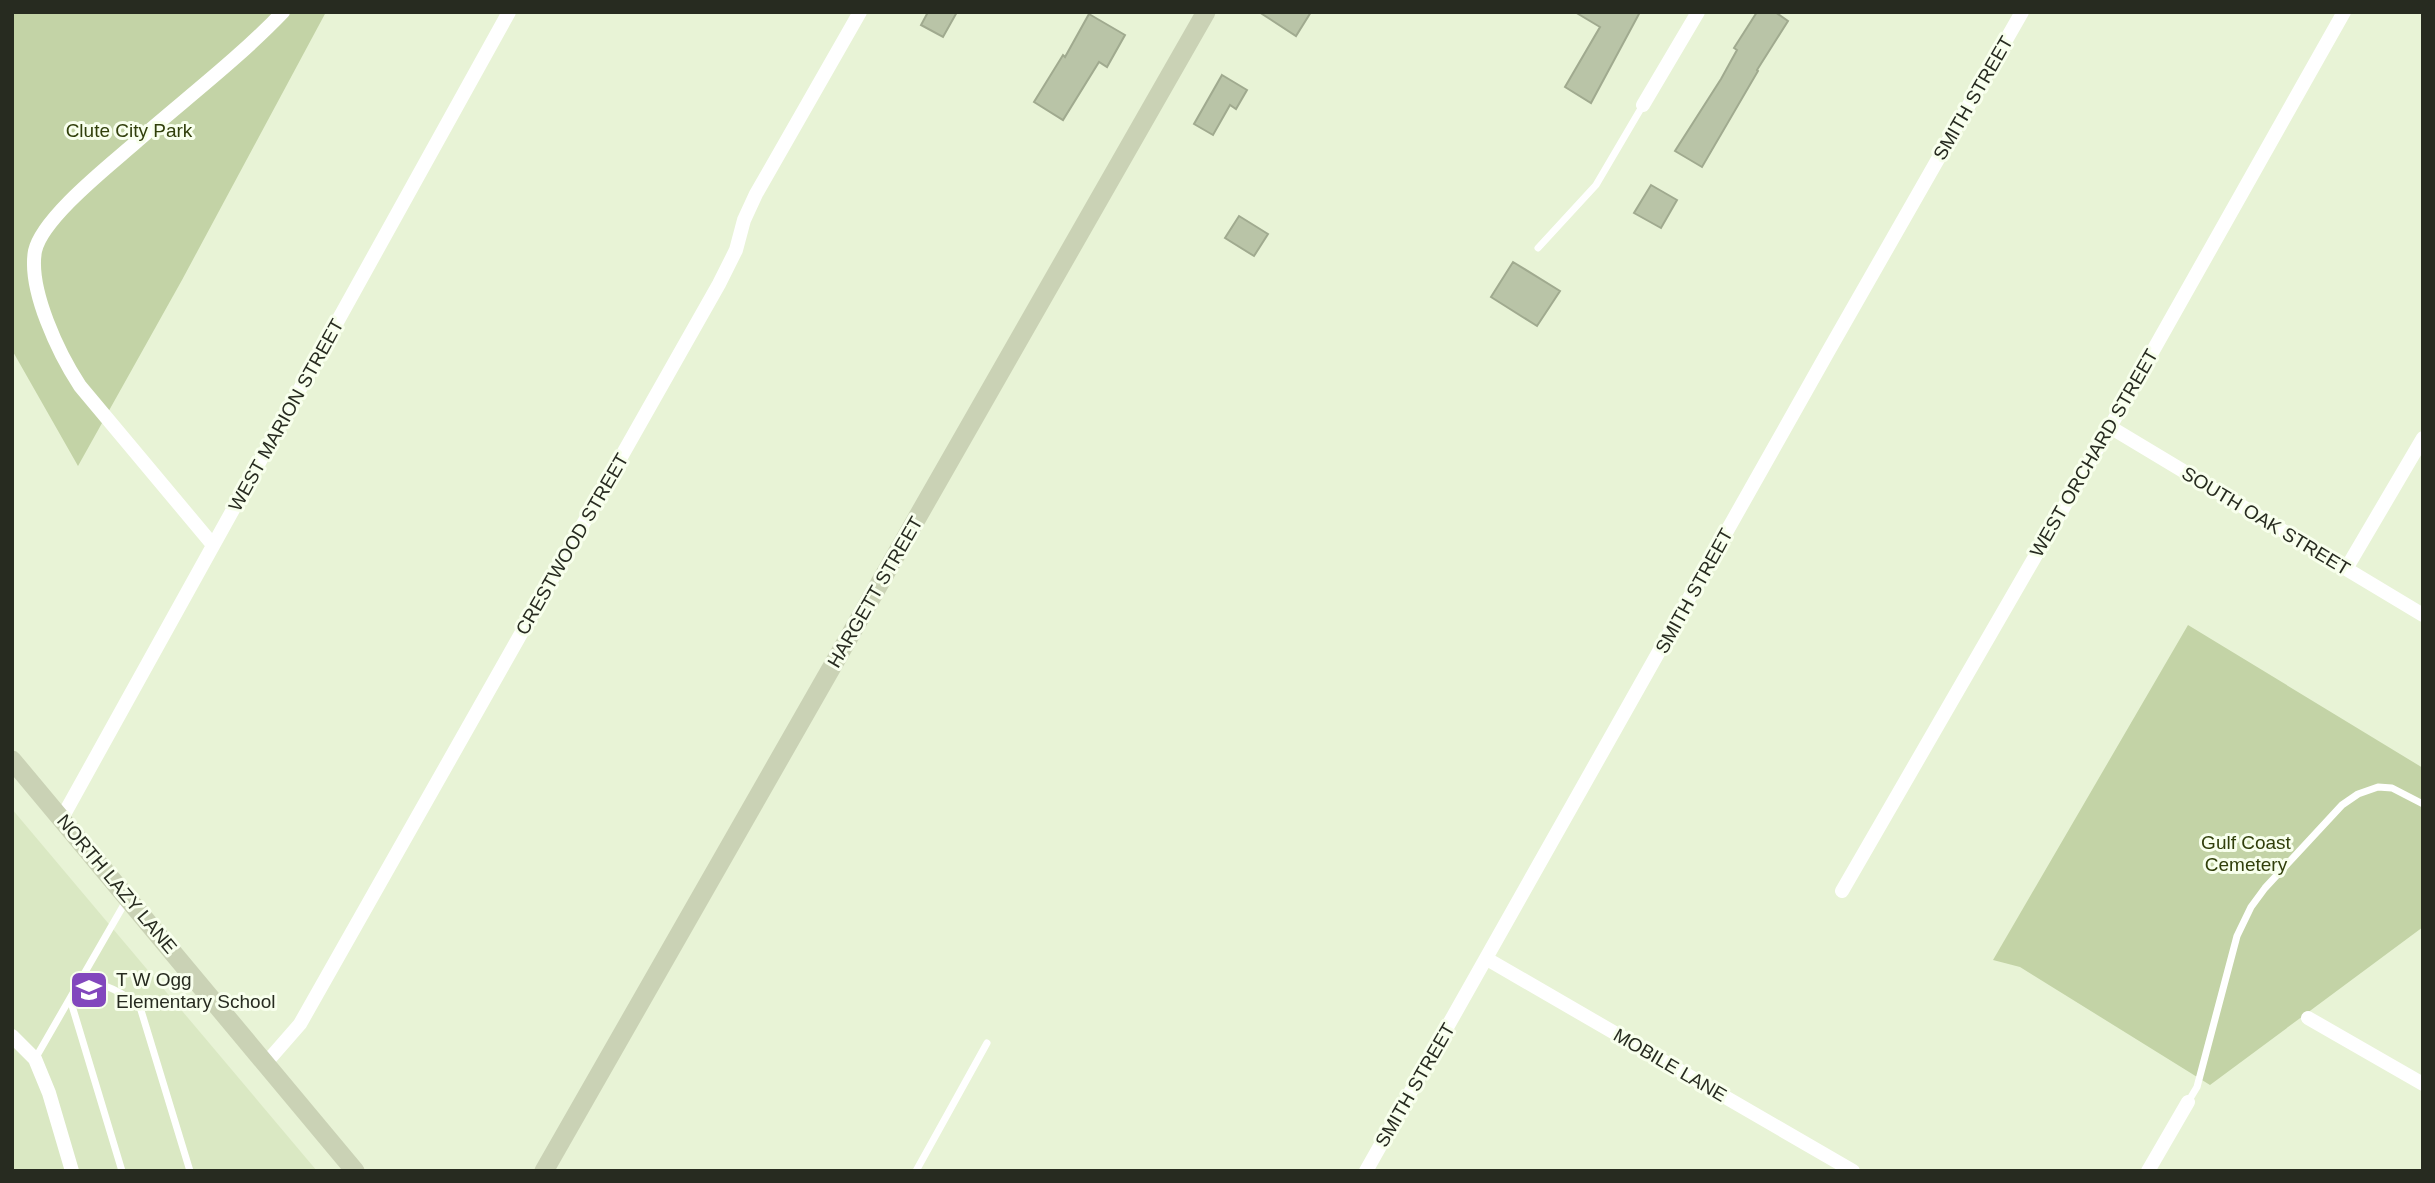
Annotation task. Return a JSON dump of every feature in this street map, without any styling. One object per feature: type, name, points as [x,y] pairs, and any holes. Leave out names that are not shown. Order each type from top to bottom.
[{"type":"street","points":[[213,545],[80,386],[64,362],[36,282],[36,248],[50,225],[85,186],[283,12]]},
{"type":"street","name":"WEST MARION STREET","points":[[62,818],[509,12]]},
{"type":"street","name":"CRESTWOOD STREET","points":[[265,1064],[300,1024],[713,296],[736,250],[744,220],[756,194],[860,12]]},
{"type":"street","name":"HARGETT STREET","points":[[544,1171],[1206,12]]},
{"type":"street","points":[[1643,105],[1698,12]]},
{"type":"street","name":"SMITH STREET","points":[[1366,1171],[2022,12]]},
{"type":"street","name":"WEST ORCHARD STREET","points":[[1842,891],[2110,427],[2344,12]]},
{"type":"street","name":"SOUTH OAK STREET","points":[[2110,427],[2423,615]]},
{"type":"street","points":[[2346,569],[2423,438]]},
{"type":"street","name":"NORTH LAZY LANE","points":[[12,760],[355,1171]]},
{"type":"street","name":"MOBILE LANE","points":[[1487,959],[1853,1171]]},
{"type":"street","points":[[2308,1018],[2423,1084]]},
{"type":"street","points":[[12,1036],[35,1059],[49,1093],[72,1171]]},
{"type":"street","points":[[2148,1171],[2188,1102]]},
{"type":"lane","points":[[1538,248],[1596,186],[1643,105]]},
{"type":"lane","points":[[2188,1102],[2197,1087],[2237,936],[2251,907],[2265,888],[2342,805],[2358,794],[2378,787],[2392,788],[2423,804]]},
{"type":"lane","points":[[35,1059],[128,898]]},
{"type":"lane","points":[[82,978],[113,987],[140,1007],[190,1171]]},
{"type":"lane","points":[[70,999],[122,1171]]},
{"type":"lane","points":[[916,1171],[987,1044]]},
{"type":"shaded area","name":"T W Ogg Elementary School","points":[[12,809],[317,1171],[12,1171]]},
{"type":"green space","name":"Clute City Park","points":[[12,12],[326,12],[182,280],[78,466],[12,350]]},
{"type":"green space","name":"Gulf Coast Cemetery","points":[[2188,625],[2423,768],[2423,927],[2210,1085],[2020,967],[1993,960]]},
{"type":"building","points":[[928,12],[957,12],[943,37],[921,25]]},
{"type":"building","points":[[1259,12],[1311,12],[1296,36]]},
{"type":"building","points":[[1575,12],[1640,12],[1591,103],[1565,87],[1600,27]]},
{"type":"building","points":[[1757,12],[1775,12],[1788,21],[1702,167],[1675,151],[1721,79],[1737,50],[1734,48]]},
{"type":"building","points":[[1089,14],[1125,35],[1107,67],[1099,62],[1063,120],[1034,102],[1063,55],[1065,57]]},
{"type":"building","points":[[1222,75],[1247,90],[1236,109],[1230,105],[1213,135],[1194,124]]},
{"type":"building","points":[[1651,185],[1677,200],[1661,228],[1634,213]]},
{"type":"building","points":[[1239,216],[1268,234],[1254,256],[1225,238]]},
{"type":"building","points":[[1513,262],[1560,291],[1537,326],[1491,297]]},
{"type":"place","name":"T W Ogg Elementary School","points":[[89,990]]}]
